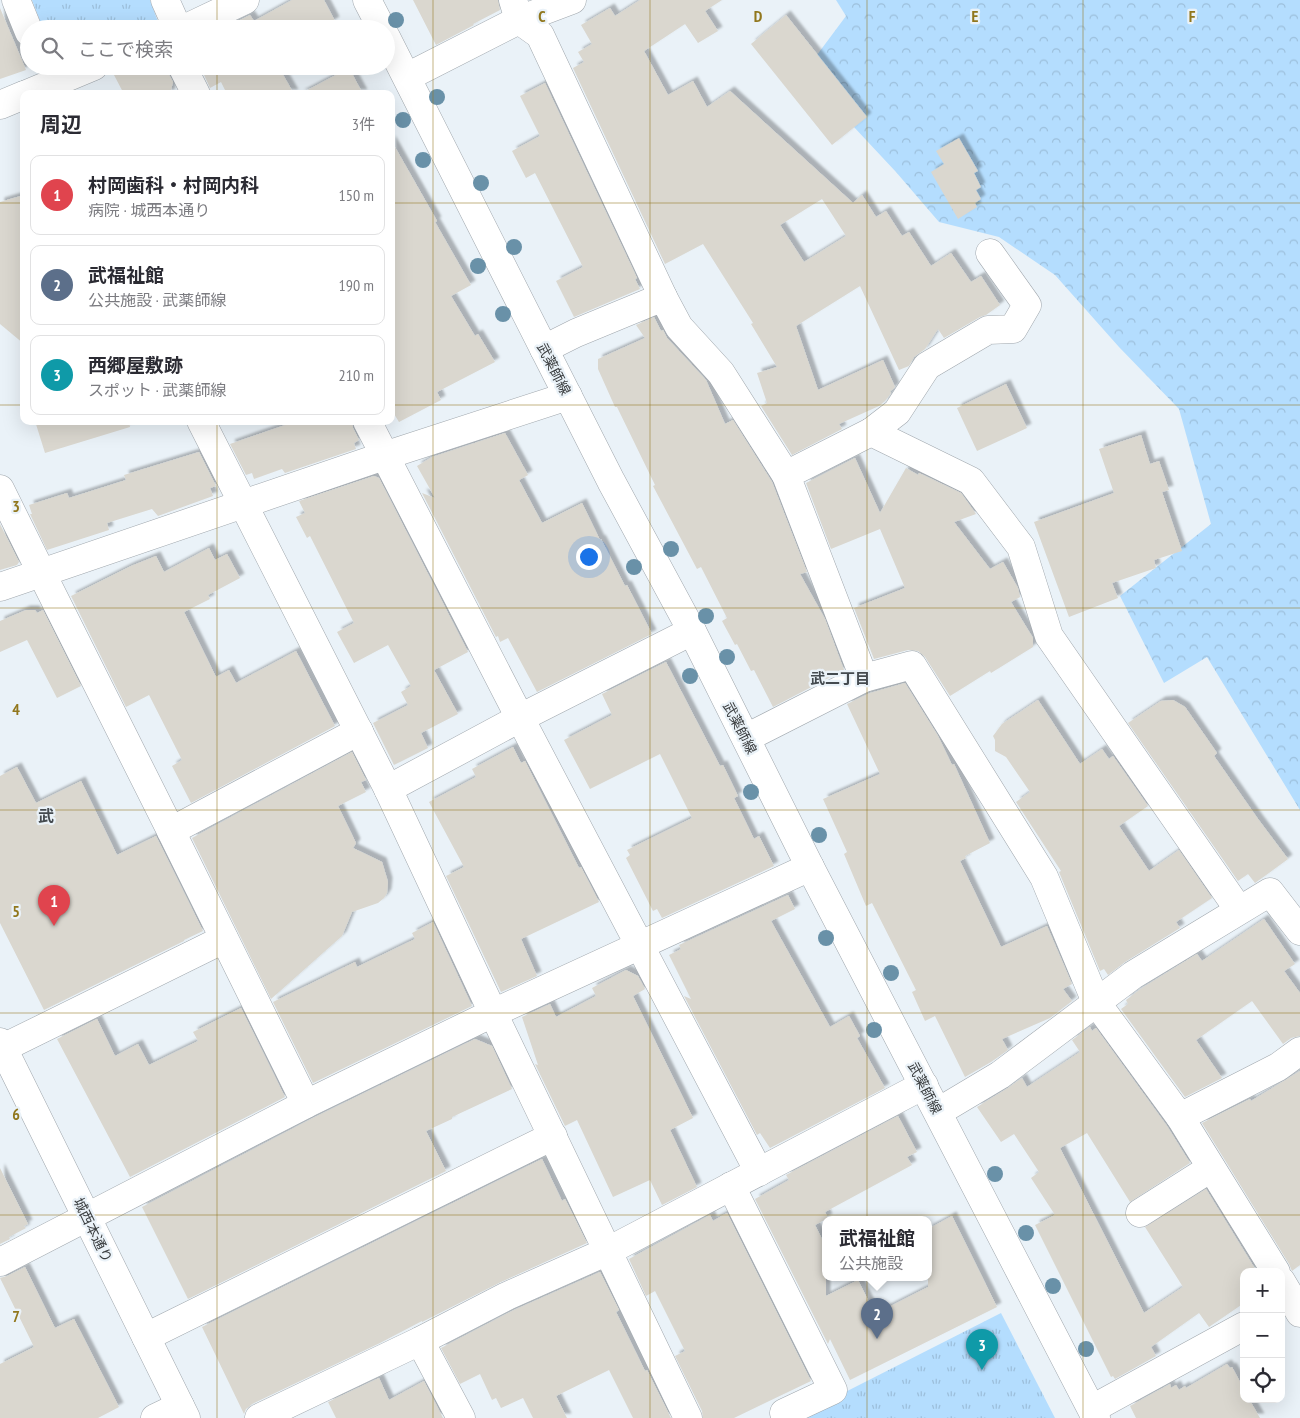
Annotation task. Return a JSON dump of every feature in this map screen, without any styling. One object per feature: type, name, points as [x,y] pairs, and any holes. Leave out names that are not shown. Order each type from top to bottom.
[{"type":"street","points":[[16,0],[24,20]]},
{"type":"street","points":[[165,0],[174,20]]},
{"type":"street","points":[[203,20],[245,0]]},
{"type":"street","points":[[367,0],[377,20]]},
{"type":"street","points":[[407,76],[516,10],[572,0]]},
{"type":"street","points":[[516,10],[540,35],[663,297],[679,326],[721,373],[786,475],[864,678]]},
{"type":"street","name":"武薬師線","points":[[395,54],[568,396],[692,631],[810,867],[1094,1414]]},
{"type":"street","points":[[39,87],[70,75]]},
{"type":"street","points":[[186,75],[194,90]]},
{"type":"street","points":[[0,105],[20,96]]},
{"type":"street","points":[[786,475],[871,432],[897,412],[927,366],[988,330],[1013,330],[1027,305],[990,253]]},
{"type":"street","points":[[544,349],[576,333],[663,297]]},
{"type":"street","points":[[0,587],[384,456],[568,396]]},
{"type":"street","points":[[203,425],[388,789],[493,1013],[688,1418]]},
{"type":"street","points":[[368,425],[759,1172]]},
{"type":"street","points":[[871,432],[971,481],[1021,547],[1050,636],[1239,910]]},
{"type":"street","points":[[0,488],[306,1104]]},
{"type":"street","points":[[388,789],[520,718],[692,631]]},
{"type":"street","points":[[746,738],[864,678],[912,665],[1044,877],[1096,1002],[1180,1117],[1274,1268]]},
{"type":"street","points":[[171,830],[359,731]]},
{"type":"street","points":[[0,1262],[306,1104],[493,1013],[810,867]]},
{"type":"street","points":[[938,1112],[1000,1075],[1133,975],[1270,892],[1300,931]]},
{"type":"street","points":[[2,1045],[224,939]]},
{"type":"street","name":"城西本通り","points":[[2,1045],[183,1412]]},
{"type":"street","points":[[1180,1117],[1278,1067],[1300,1051]]},
{"type":"street","points":[[259,1418],[420,1341],[507,1296],[608,1251],[924,1085]]},
{"type":"street","points":[[146,1337],[553,1136]]},
{"type":"street","points":[[1140,1213],[1211,1168]]},
{"type":"street","points":[[731,1186],[833,1390],[781,1416]]},
{"type":"street","points":[[1094,1414],[1240,1328]]},
{"type":"street","points":[[420,1341],[461,1418]]},
{"type":"street","points":[[156,1418],[183,1412]]},
{"type":"green space","points":[[32,0],[150,0],[157,20],[40,20]]},
{"type":"green space","points":[[836,0],[1300,0],[1300,810],[1207,657],[1164,683],[1120,596],[1211,524],[1179,409],[1119,347],[1055,275],[999,237],[939,222],[896,172],[824,95],[811,63],[846,16]]},
{"type":"green space","points":[[1001,1313],[1055,1418],[799,1418],[800,1415]]},
{"type":"building","points":[[292,0],[324,0],[334,20],[256,20]]},
{"type":"building","points":[[413,0],[498,0],[500,10],[436,45]]},
{"type":"building","points":[[640,0],[722,0],[705,11],[718,31],[698,43],[685,24],[644,51],[668,95],[693,81],[707,107],[730,91],[853,203],[862,195],[876,217],[886,211],[902,236],[909,232],[931,266],[951,253],[971,282],[981,276],[1000,305],[986,315],[944,338],[938,329],[925,349],[914,357],[909,366],[899,370],[860,286],[796,326],[818,390],[883,360],[895,387],[879,406],[839,424],[842,429],[792,455],[761,406],[767,403],[757,373],[777,367],[751,324],[753,323],[703,244],[665,264],[573,68],[584,62],[578,52],[592,44],[581,25],[610,8],[615,16]],"holes":[[[822,199],[846,236],[804,262],[780,225]]]},
{"type":"building","points":[[0,8],[20,56],[20,72],[0,79]]},
{"type":"building","points":[[250,15],[253,20],[240,20]]},
{"type":"building","points":[[786,15],[867,117],[832,145],[751,44]]},
{"type":"building","points":[[114,75],[169,75],[173,82],[171,90],[122,90]]},
{"type":"building","points":[[204,75],[283,75],[292,90],[225,90],[221,82],[210,88]]},
{"type":"building","points":[[336,75],[353,75],[361,90],[308,90]]},
{"type":"building","points":[[545,83],[637,278],[635,279],[640,289],[574,317],[556,281],[583,267],[535,173],[526,178],[512,151],[540,136],[520,96]]},
{"type":"building","points":[[959,138],[978,171],[974,173],[981,187],[976,190],[981,199],[975,203],[977,207],[958,219],[931,172],[944,164],[936,151]]},
{"type":"building","points":[[395,147],[471,285],[451,296],[475,336],[478,334],[495,362],[437,392],[441,400],[399,422],[395,416]]},
{"type":"building","points":[[20,196],[20,341],[0,324],[0,202]]},
{"type":"building","points":[[654,317],[661,331],[663,330],[667,338],[706,380],[725,424],[733,420],[772,482],[807,572],[800,574],[825,619],[844,670],[773,707],[754,670],[751,671],[722,621],[727,618],[701,567],[697,569],[653,486],[655,485],[617,407],[615,407],[598,369],[598,359],[645,338],[636,325]]},
{"type":"building","points":[[1006,384],[1027,428],[977,451],[957,408]]},
{"type":"building","points":[[36,425],[130,425],[130,427],[45,453]]},
{"type":"building","points":[[285,425],[353,425],[359,440],[354,443],[356,449],[285,473],[282,469],[254,479],[252,473],[246,475],[230,444]]},
{"type":"building","points":[[505,433],[528,475],[519,480],[542,523],[582,503],[600,540],[625,586],[627,585],[652,634],[537,692],[508,638],[500,642],[498,636],[496,637],[422,493],[435,498],[417,466],[432,457]]},
{"type":"building","points":[[1141,435],[1150,464],[1159,461],[1169,490],[1162,492],[1182,551],[1154,560],[1156,568],[1112,583],[1118,598],[1069,617],[1034,522],[1114,493],[1099,449]]},
{"type":"building","points":[[199,452],[216,486],[210,488],[213,496],[158,516],[152,509],[107,523],[109,530],[47,550],[30,514],[32,514],[29,505],[67,493],[69,498],[126,480],[124,475]]},
{"type":"building","points":[[855,458],[880,513],[906,468],[961,493],[976,514],[954,522],[990,569],[1003,562],[1018,588],[1020,597],[1011,602],[1033,638],[1033,647],[950,696],[925,657],[918,651],[908,650],[874,659],[854,608],[905,588],[880,529],[831,549],[806,483]]},
{"type":"building","points":[[374,476],[379,478],[468,652],[434,670],[458,714],[421,733],[428,748],[394,765],[373,723],[408,705],[401,692],[411,686],[388,645],[354,663],[337,632],[354,623],[310,536],[307,538],[296,517],[305,513],[299,501]]},
{"type":"building","points":[[0,524],[19,562],[17,565],[0,570]]},
{"type":"building","points":[[209,548],[215,560],[227,554],[240,578],[208,595],[210,599],[184,612],[216,677],[229,670],[236,683],[296,651],[335,726],[191,803],[172,766],[182,760],[149,695],[126,707],[71,596],[131,566],[156,556],[164,572]]},
{"type":"building","points":[[26,610],[35,610],[37,613],[43,610],[81,686],[57,698],[27,640],[0,652],[0,621]]},
{"type":"building","points":[[666,662],[720,766],[723,765],[738,796],[734,798],[754,839],[759,836],[774,866],[662,918],[657,909],[653,911],[626,858],[630,855],[627,850],[692,818],[660,754],[590,789],[564,740],[612,715],[602,694]]},
{"type":"building","points":[[905,683],[938,736],[952,765],[954,764],[990,843],[965,856],[966,858],[960,861],[1001,947],[1047,926],[1072,984],[1063,989],[1072,1001],[1050,1018],[1002,1039],[1008,1050],[965,1077],[935,1016],[925,1021],[912,992],[916,990],[872,903],[866,906],[844,854],[847,852],[823,799],[880,774],[847,704],[870,693]]},
{"type":"building","points":[[1038,700],[1080,764],[1102,749],[1109,759],[1113,756],[1148,806],[1119,826],[1149,871],[1179,850],[1212,898],[1176,922],[1180,928],[1125,962],[1108,975],[1104,969],[1100,971],[1059,872],[1061,871],[1016,802],[1030,792],[1006,757],[995,751],[993,736],[1002,724]]},
{"type":"building","points":[[1173,700],[1185,707],[1217,753],[1214,756],[1288,859],[1255,883],[1248,874],[1238,881],[1128,723],[1161,701]]},
{"type":"building","points":[[513,747],[521,763],[525,761],[579,868],[581,867],[599,902],[521,939],[537,976],[501,992],[446,876],[464,867],[429,802],[476,777],[472,769]]},
{"type":"building","points":[[352,752],[366,780],[361,782],[366,792],[338,806],[356,843],[353,848],[382,862],[388,882],[387,893],[378,903],[352,912],[342,936],[271,999],[192,838]]},
{"type":"building","points":[[17,767],[36,803],[81,781],[117,855],[156,836],[203,931],[44,1010],[0,923],[0,776]]},
{"type":"building","points":[[788,895],[795,909],[771,921],[830,1027],[849,1016],[860,1036],[857,1038],[885,1088],[770,1148],[760,1133],[757,1135],[684,996],[691,999],[669,955],[681,949],[679,945]]},
{"type":"building","points":[[1264,919],[1295,964],[1284,971],[1300,993],[1300,1036],[1291,1038],[1283,1044],[1252,1001],[1196,1040],[1222,1078],[1185,1097],[1121,1009],[1128,1004],[1126,1000],[1142,988],[1197,954],[1202,961]]},
{"type":"building","points":[[433,922],[472,1006],[313,1083],[273,1002],[355,962],[357,967],[415,939],[412,933]]},
{"type":"building","points":[[626,970],[638,976],[645,989],[633,996],[693,1118],[670,1130],[697,1187],[662,1205],[650,1180],[613,1197],[577,1120],[565,1126],[535,1064],[538,1065],[522,1017],[550,1004],[556,1017],[596,996],[592,988]]},
{"type":"building","points":[[241,1008],[285,1097],[130,1177],[57,1039],[97,1019],[115,1056],[138,1044],[149,1065],[198,1041],[193,1032]]},
{"type":"building","points":[[1090,1027],[1092,1031],[1096,1028],[1167,1126],[1190,1163],[1130,1202],[1087,1133],[1060,1148],[1144,1313],[1183,1287],[1145,1227],[1206,1189],[1255,1268],[1240,1268],[1240,1306],[1209,1327],[1199,1313],[1151,1347],[1156,1356],[1115,1379],[1113,1376],[1111,1377],[1035,1225],[1055,1215],[1031,1178],[1039,1172],[1014,1134],[1001,1142],[977,1107],[1022,1078],[1027,1087],[1080,1052],[1072,1040]]},
{"type":"building","points":[[475,1039],[492,1046],[512,1089],[426,1131],[446,1171],[188,1299],[142,1207],[313,1118]]},
{"type":"building","points":[[1300,1071],[1300,1265],[1292,1271],[1202,1123],[1250,1099],[1251,1101]]},
{"type":"building","points":[[898,1116],[917,1152],[907,1157],[912,1165],[825,1212],[827,1216],[822,1216],[822,1221],[815,1225],[822,1239],[822,1281],[826,1281],[826,1296],[858,1281],[875,1314],[928,1287],[928,1281],[932,1281],[932,1227],[952,1216],[997,1307],[850,1380],[830,1339],[828,1344],[755,1199],[789,1180],[786,1175]]},
{"type":"building","points":[[542,1159],[562,1201],[565,1199],[587,1243],[501,1282],[380,1343],[252,1404],[246,1409],[244,1414],[202,1327]]},
{"type":"building","points":[[0,1168],[28,1224],[24,1226],[26,1228],[0,1244]]},
{"type":"building","points":[[727,1213],[811,1381],[734,1418],[703,1418],[702,1411],[675,1356],[685,1351],[655,1291],[646,1296],[629,1259],[710,1215],[713,1221]]},
{"type":"building","points":[[25,1267],[55,1328],[74,1319],[119,1407],[98,1418],[0,1418],[0,1364],[34,1347],[0,1278]]},
{"type":"building","points":[[600,1272],[619,1310],[616,1312],[671,1418],[633,1418],[609,1370],[556,1396],[567,1418],[533,1418],[523,1398],[501,1408],[496,1398],[492,1400],[480,1374],[460,1384],[441,1348],[514,1310]]},
{"type":"building","points":[[1227,1364],[1230,1368],[1232,1367],[1240,1382],[1240,1403],[1251,1403],[1260,1418],[1136,1418],[1130,1406],[1170,1384],[1171,1388],[1176,1385],[1179,1390],[1185,1386],[1186,1388]]},
{"type":"building","points":[[379,1378],[389,1400],[424,1381],[443,1418],[336,1418],[328,1402]]},
{"type":"place","name":"村岡歯科・村岡内科","points":[[54,926]]},
{"type":"place","name":"武福祉館","points":[[877,1339]]},
{"type":"place","name":"西郷屋敷跡","points":[[982,1370]]},
{"type":"district","name":"武二丁目","points":[[840,679]]},
{"type":"district","name":"武","points":[[46,816]]}]
